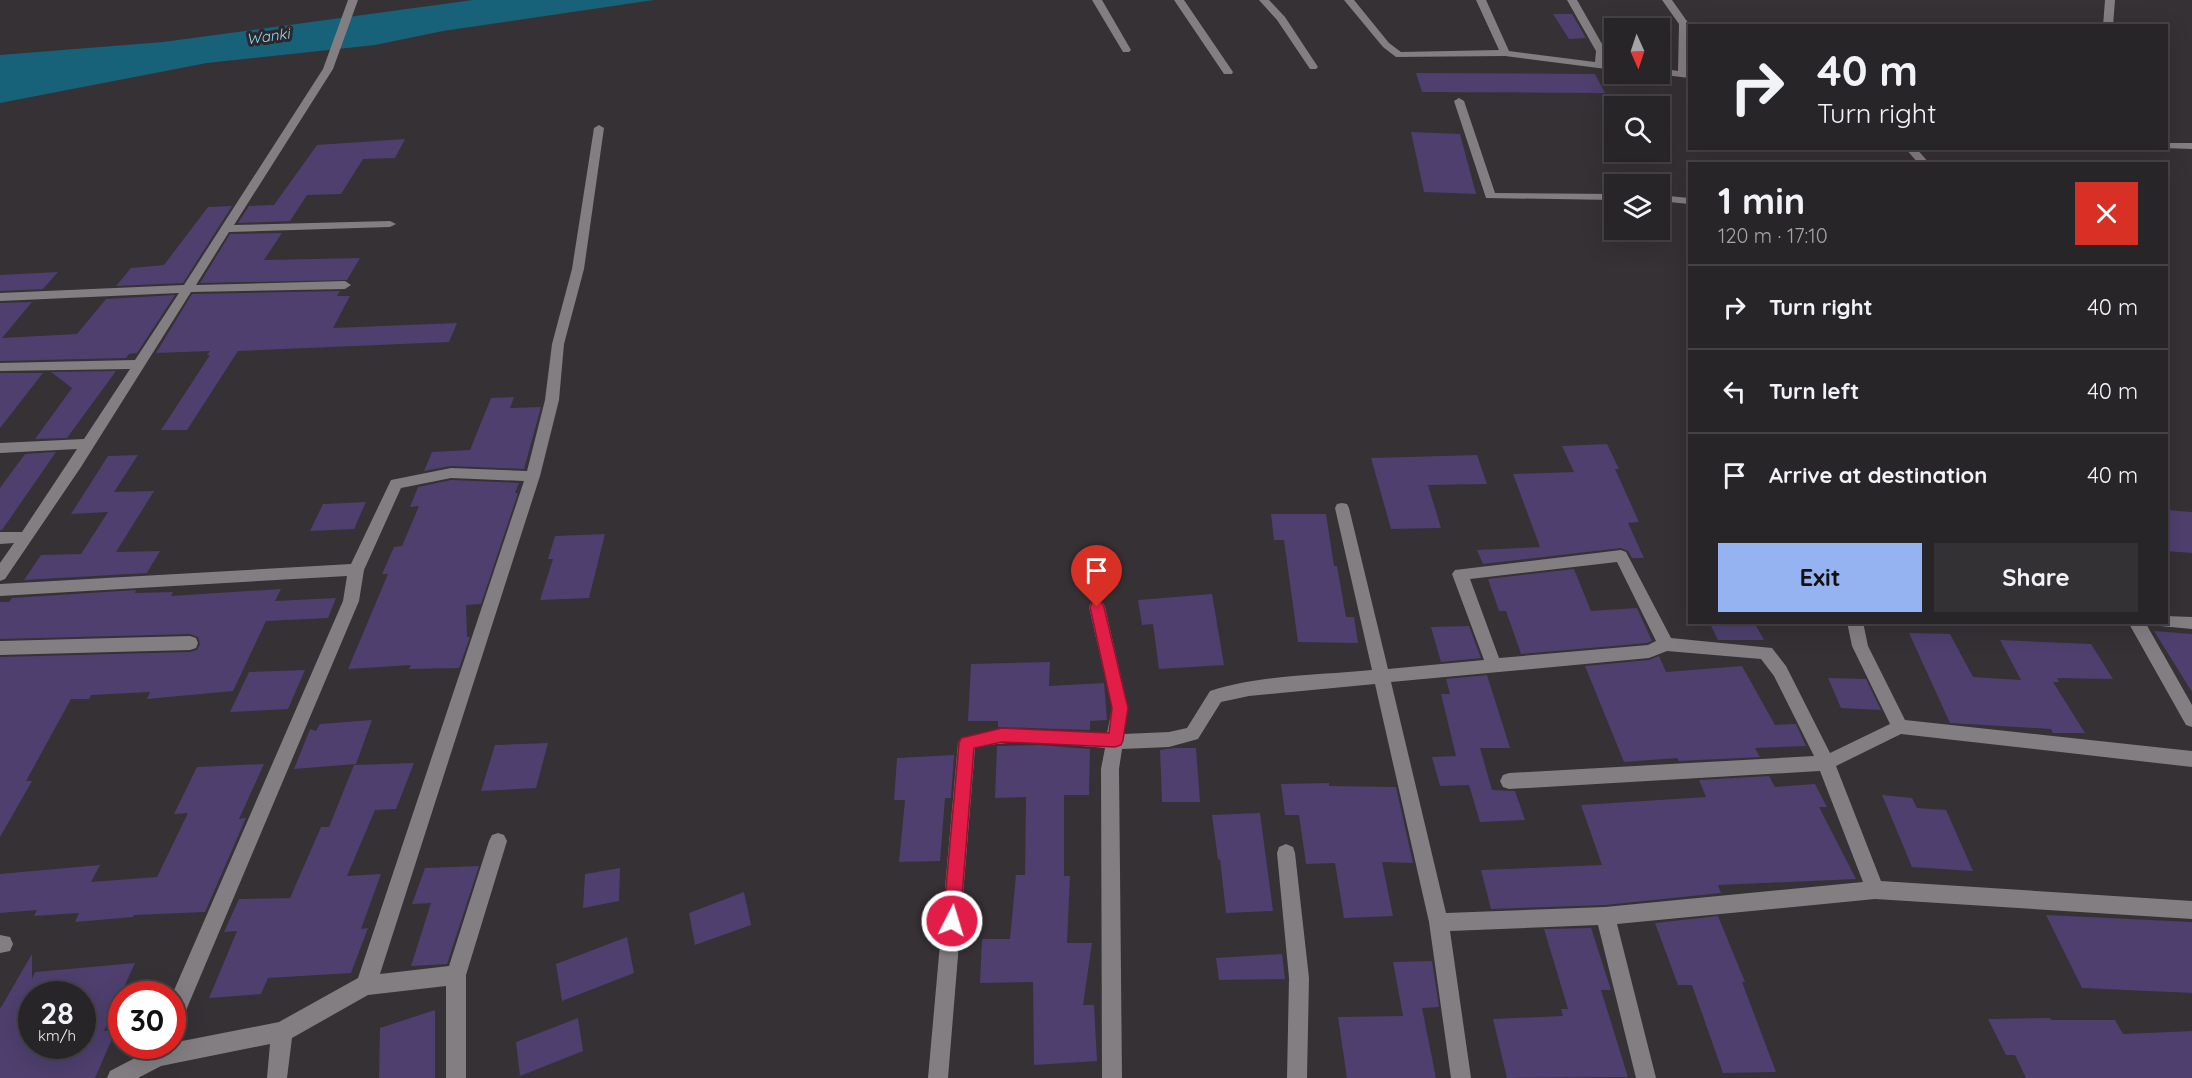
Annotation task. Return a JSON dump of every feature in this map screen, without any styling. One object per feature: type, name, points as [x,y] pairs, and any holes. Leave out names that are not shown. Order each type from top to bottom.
[{"type":"street","points":[[0,575],[88,444],[328,69],[352,0]]},
{"type":"street","points":[[1097,0],[1126,50]]},
{"type":"street","points":[[1179,0],[1228,72]]},
{"type":"street","points":[[1264,0],[1272,12],[1283,21],[1286,29],[1313,67]]},
{"type":"street","points":[[1349,0],[1386,45],[1399,55],[1505,53],[1604,66]]},
{"type":"street","points":[[1481,0],[1505,53]]},
{"type":"street","points":[[1572,0],[1601,51],[1600,65]]},
{"type":"street","points":[[1667,0],[1684,24],[1686,74],[1670,72]]},
{"type":"street","points":[[2108,24],[2110,0]]},
{"type":"street","points":[[1459,101],[1490,196],[1604,197]]},
{"type":"street","points":[[366,985],[533,476],[552,400],[558,344],[578,269],[599,128]]},
{"type":"street","points":[[2168,146],[2192,146]]},
{"type":"street","points":[[1912,150],[1922,162]]},
{"type":"street","points":[[1670,199],[1688,201]]},
{"type":"street","points":[[226,229],[390,224]]},
{"type":"street","points":[[0,297],[345,285]]},
{"type":"street","points":[[0,367],[139,364]]},
{"type":"street","points":[[0,448],[88,444]]},
{"type":"street","points":[[186,987],[351,601],[356,570],[396,484],[451,473],[533,476]]},
{"type":"street","points":[[1342,508],[1439,922],[1461,1078]]},
{"type":"street","points":[[0,538],[26,537]]},
{"type":"street","points":[[1494,666],[1460,574],[1621,556],[1666,645]]},
{"type":"street","points":[[0,590],[356,570]]},
{"type":"street","points":[[1097,607],[1120,708],[1110,769],[1112,1078]]},
{"type":"street","points":[[2168,622],[2192,623]]},
{"type":"street","points":[[1855,624],[1860,646],[1900,727]]},
{"type":"street","points":[[2137,624],[2192,720]]},
{"type":"street","points":[[0,648],[190,643]]},
{"type":"street","points":[[938,1078],[967,743],[1002,735],[1115,740],[1177,739],[1192,735],[1216,696],[1249,689],[1649,651],[1666,645],[1766,653],[1780,671],[1826,764],[1875,890]]},
{"type":"street","points":[[1509,780],[1826,764],[1900,727],[2192,759]]},
{"type":"street","points":[[456,1078],[456,975],[498,842]]},
{"type":"street","points":[[1286,853],[1299,978],[1297,1078]]},
{"type":"street","points":[[1439,922],[1605,916],[1875,890],[2192,909]]},
{"type":"street","points":[[1605,916],[1646,1078]]},
{"type":"street","points":[[186,1047],[282,1032],[366,985],[456,975]]},
{"type":"street","points":[[278,1078],[282,1032]]},
{"type":"street","points":[[117,1078],[147,1059]]},
{"type":"water","name":"Wanki","points":[[473,0],[654,0],[443,31],[375,45],[207,63],[0,103],[0,55],[163,42]]},
{"type":"building","points":[[1553,14],[1572,14],[1586,38],[1569,39]]},
{"type":"building","points":[[1416,73],[1595,74],[1605,93],[1422,92]]},
{"type":"building","points":[[1411,132],[1460,134],[1476,194],[1424,192]]},
{"type":"building","points":[[405,139],[395,158],[363,159],[341,194],[307,195],[290,221],[238,223],[249,206],[274,205],[317,145]]},
{"type":"building","points":[[232,206],[183,283],[116,286],[131,268],[164,265],[208,207]]},
{"type":"building","points":[[282,233],[264,260],[360,258],[347,280],[200,283],[230,234]]},
{"type":"building","points":[[58,272],[43,289],[0,291],[0,275]]},
{"type":"building","points":[[340,291],[337,296],[350,296],[333,328],[457,323],[449,342],[238,351],[187,430],[161,430],[210,355],[207,355],[210,351],[156,353],[192,294]]},
{"type":"building","points":[[175,295],[137,353],[129,354],[126,358],[0,361],[0,303],[32,302],[2,338],[77,334],[106,299]]},
{"type":"building","points":[[116,371],[67,438],[35,439],[72,388],[51,372]]},
{"type":"building","points":[[0,373],[43,373],[0,428]]},
{"type":"building","points":[[514,397],[510,408],[541,407],[524,469],[451,466],[424,471],[432,452],[470,450],[491,398]]},
{"type":"building","points":[[1607,444],[1619,469],[1615,469],[1639,522],[1628,523],[1644,558],[1632,558],[1628,551],[1621,548],[1483,564],[1477,550],[1540,547],[1513,474],[1574,472],[1562,446]]},
{"type":"building","points":[[56,452],[0,530],[0,488],[25,454]]},
{"type":"building","points":[[138,455],[114,492],[154,491],[116,552],[160,551],[147,573],[24,580],[41,555],[81,554],[108,512],[71,514],[108,456]]},
{"type":"building","points":[[1477,455],[1487,484],[1428,485],[1441,528],[1391,529],[1371,458]]},
{"type":"building","points":[[451,480],[519,483],[515,493],[518,493],[481,604],[466,605],[467,637],[470,637],[459,668],[409,669],[411,665],[348,669],[388,574],[382,574],[394,547],[402,546],[419,506],[410,507],[418,487]]},
{"type":"building","points":[[366,502],[354,529],[310,531],[323,504]]},
{"type":"building","points":[[2168,510],[2192,512],[2192,553],[2168,551]]},
{"type":"building","points":[[1271,514],[1326,514],[1334,566],[1337,566],[1346,617],[1354,617],[1358,643],[1298,642],[1284,540],[1274,540]]},
{"type":"building","points":[[605,534],[589,598],[540,600],[553,559],[548,559],[555,536]]},
{"type":"building","points":[[1574,569],[1591,611],[1637,608],[1652,641],[1521,654],[1506,611],[1499,611],[1488,579]]},
{"type":"building","points":[[281,589],[275,601],[336,598],[328,618],[266,621],[233,691],[147,699],[150,692],[91,695],[89,699],[71,699],[26,781],[32,781],[0,837],[0,657],[190,652],[197,650],[200,644],[198,637],[190,634],[0,639],[0,602],[9,602],[12,598],[136,590],[135,593],[173,592],[171,596]]},
{"type":"building","points":[[1212,594],[1224,665],[1159,669],[1153,624],[1142,625],[1138,600]]},
{"type":"building","points":[[1710,624],[1755,624],[1764,640],[1718,640]]},
{"type":"building","points":[[1469,626],[1481,658],[1441,662],[1431,627]]},
{"type":"building","points":[[2154,631],[2192,634],[2192,692]]},
{"type":"building","points":[[1909,633],[1950,634],[1973,677],[2021,680],[2000,640],[2091,644],[2113,679],[2057,678],[2059,682],[2053,682],[2085,733],[2053,733],[2051,729],[1950,723]]},
{"type":"building","points":[[1659,656],[1666,672],[1742,666],[1775,725],[1796,724],[1806,746],[1755,748],[1760,757],[1679,761],[1677,758],[1624,762],[1585,666],[1649,660]]},
{"type":"building","points":[[1050,662],[1049,686],[1104,683],[1107,720],[1090,721],[1090,730],[998,727],[998,721],[968,721],[971,664]]},
{"type":"building","points":[[305,670],[288,709],[230,712],[249,672]]},
{"type":"building","points":[[1487,675],[1510,748],[1480,748],[1492,790],[1515,791],[1525,820],[1480,822],[1469,785],[1440,786],[1432,757],[1456,756],[1441,694],[1450,694],[1446,679]]},
{"type":"building","points":[[1828,678],[1866,679],[1881,710],[1841,708]]},
{"type":"building","points":[[372,720],[356,764],[294,769],[310,729],[316,731],[320,724]]},
{"type":"building","points":[[548,743],[536,788],[481,791],[495,745]]},
{"type":"building","points":[[1040,745],[1090,749],[1089,795],[1064,795],[1064,876],[1070,876],[1067,943],[1092,943],[1083,1005],[1094,1005],[1097,1061],[1034,1065],[1033,982],[980,983],[982,939],[1010,939],[1016,875],[1025,875],[1026,797],[995,798],[997,746]]},
{"type":"building","points":[[1196,748],[1200,802],[1162,802],[1160,750]]},
{"type":"building","points":[[954,755],[951,798],[945,798],[940,861],[899,862],[905,800],[894,800],[897,758]]},
{"type":"building","points":[[414,763],[396,809],[375,810],[347,876],[381,874],[361,929],[368,928],[351,973],[268,978],[261,994],[209,998],[237,931],[224,932],[239,899],[290,898],[321,827],[329,827],[354,765]]},
{"type":"building","points":[[264,764],[239,819],[246,818],[205,912],[134,915],[133,917],[75,922],[79,913],[34,916],[37,910],[0,913],[0,874],[100,865],[91,882],[157,877],[188,813],[174,814],[197,767]]},
{"type":"building","points":[[1769,776],[1775,787],[1815,784],[1827,807],[1819,807],[1856,879],[1718,885],[1721,893],[1605,905],[1491,909],[1481,870],[1602,865],[1581,805],[1706,797],[1699,780]]},
{"type":"building","points":[[1329,783],[1329,786],[1396,787],[1413,863],[1382,862],[1393,916],[1344,918],[1335,863],[1306,864],[1299,815],[1285,815],[1281,784]]},
{"type":"building","points":[[1882,795],[1912,798],[1917,808],[1946,810],[1973,871],[1912,867]]},
{"type":"building","points":[[1260,813],[1273,911],[1226,913],[1212,815]]},
{"type":"building","points":[[479,866],[447,964],[411,966],[431,903],[412,904],[425,868]]},
{"type":"building","points":[[620,868],[619,901],[583,908],[585,874]]},
{"type":"building","points":[[744,892],[751,925],[695,945],[689,913]]},
{"type":"building","points":[[2046,915],[2192,922],[2192,993],[2082,988]]},
{"type":"building","points":[[1718,916],[1745,982],[1742,982],[1776,1072],[1723,1073],[1692,985],[1678,985],[1655,923]]},
{"type":"building","points":[[1591,928],[1611,990],[1601,990],[1628,1077],[1507,1078],[1493,1019],[1563,1016],[1561,1009],[1568,1009],[1544,929]]},
{"type":"building","points":[[627,937],[634,973],[562,1001],[556,964]]},
{"type":"building","points":[[32,954],[32,979],[35,972],[135,963],[127,981],[108,981],[108,1022],[104,1031],[108,1031],[108,1048],[95,1078],[0,1078],[0,1009]]},
{"type":"building","points":[[1282,954],[1285,979],[1219,980],[1216,958]]},
{"type":"building","points":[[1432,961],[1439,1007],[1422,1008],[1436,1078],[1347,1078],[1338,1017],[1403,1016],[1393,962]]},
{"type":"building","points":[[435,1010],[435,1078],[379,1078],[380,1028]]},
{"type":"building","points":[[578,1018],[583,1051],[520,1076],[516,1042]]},
{"type":"building","points":[[2050,1018],[2051,1020],[2115,1020],[2123,1034],[2192,1031],[2192,1078],[2026,1078],[2015,1055],[2006,1055],[1988,1019]]},
{"type":"route","points":[[952,921],[967,743],[1002,735],[1115,740],[1120,708],[1097,607]]}]
